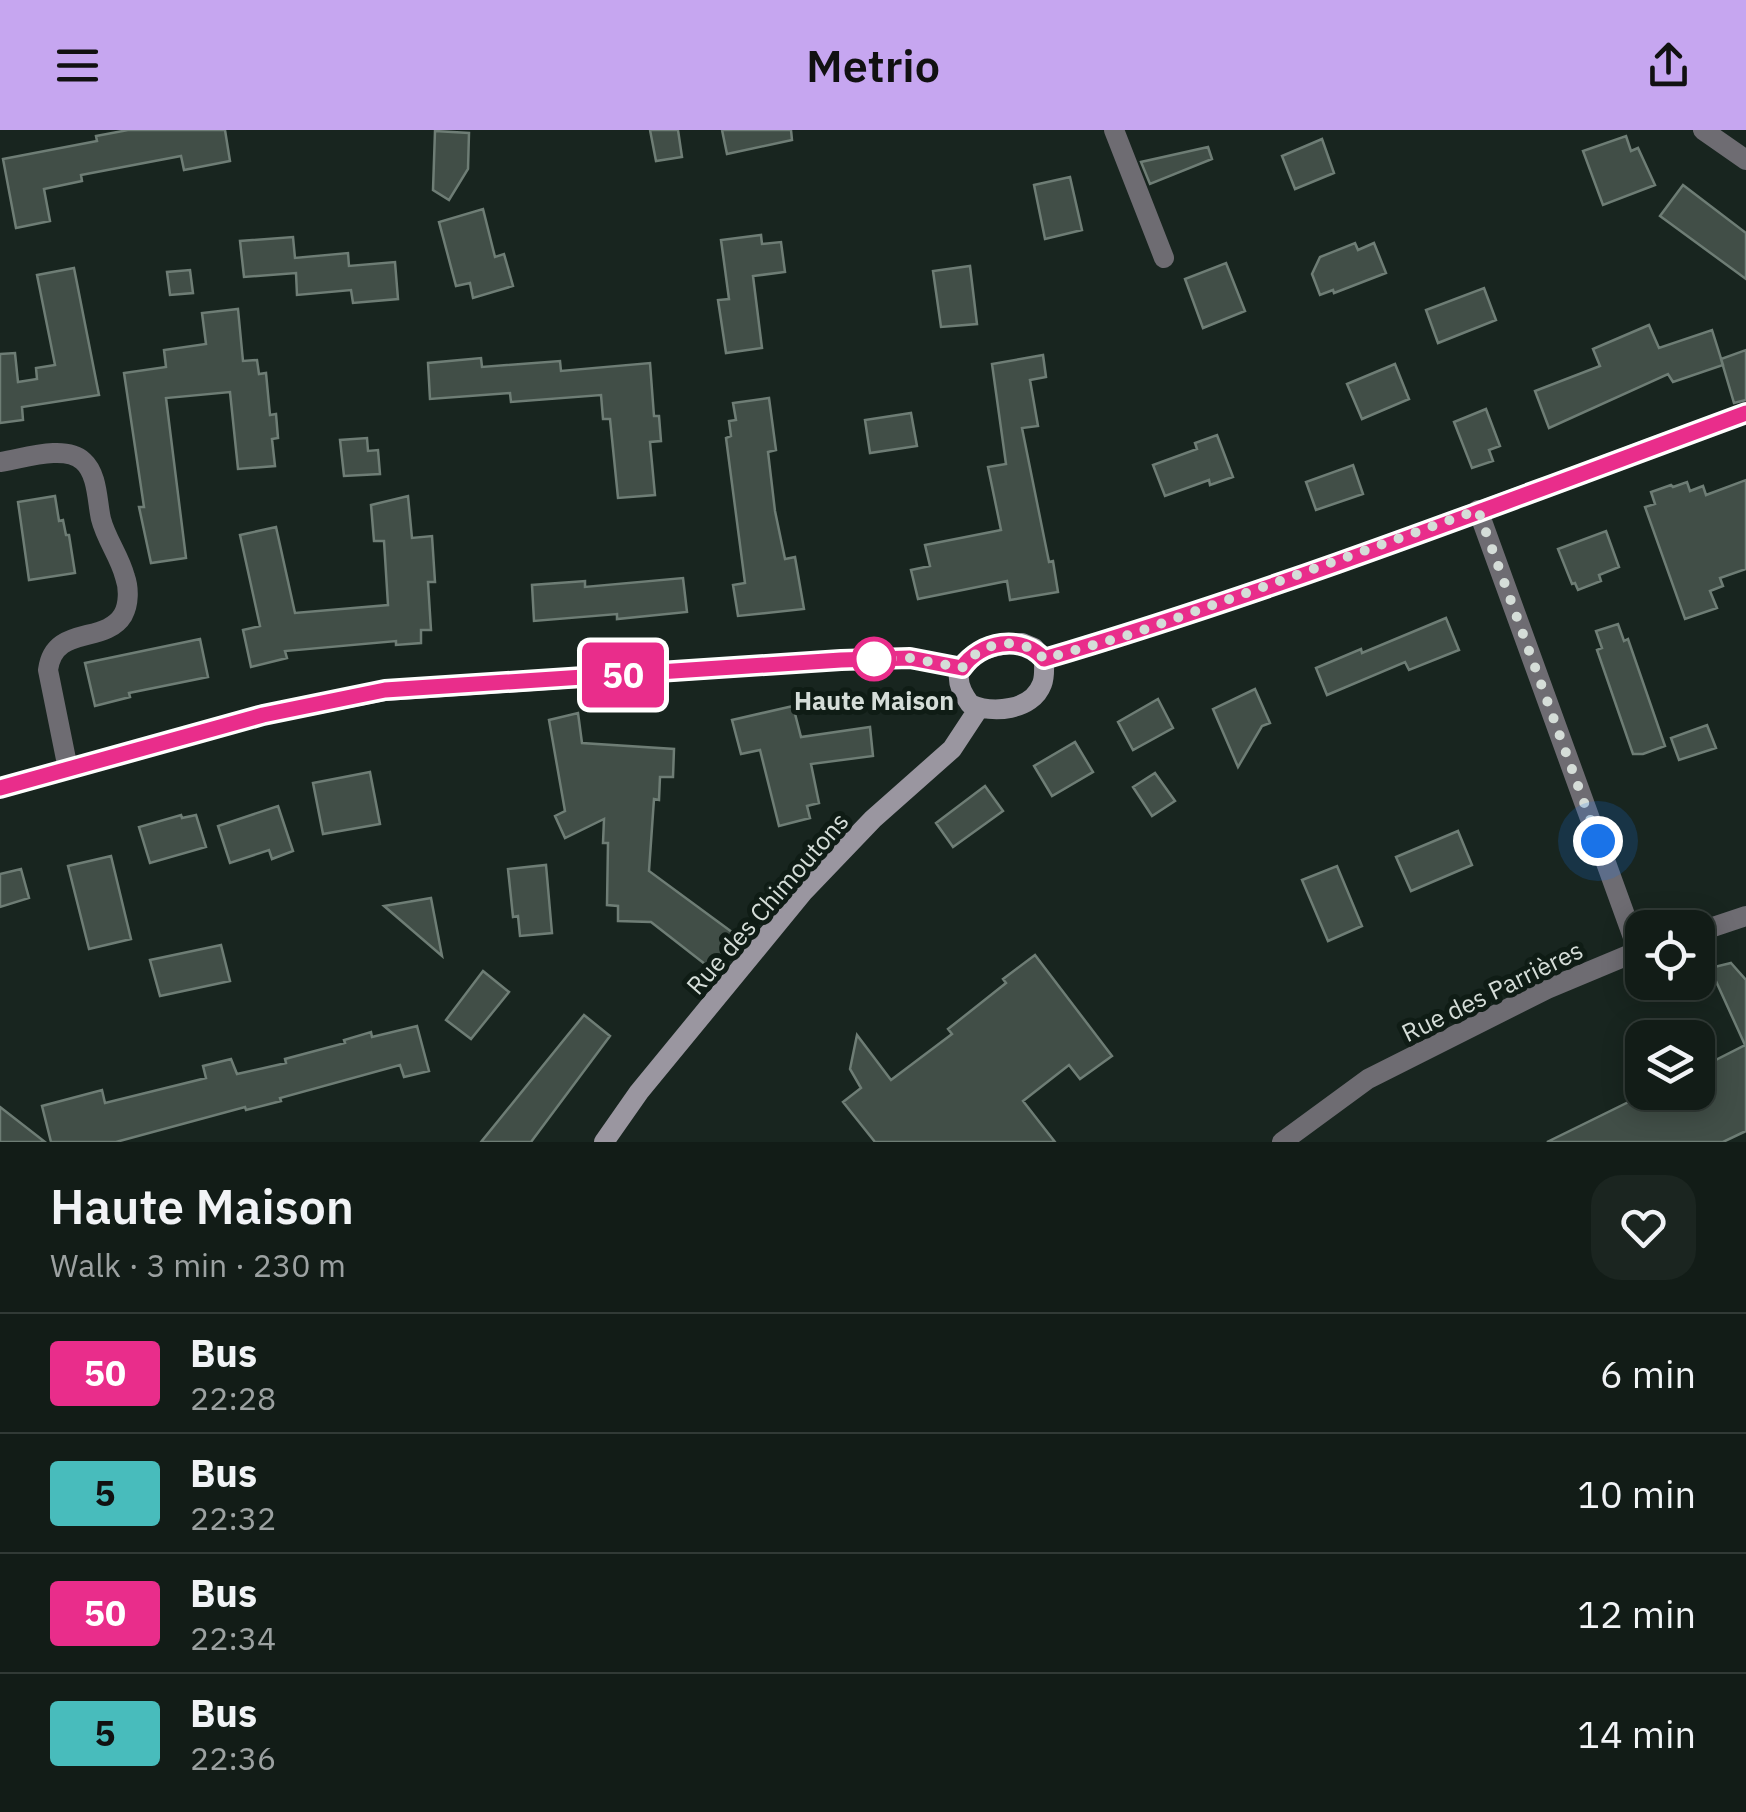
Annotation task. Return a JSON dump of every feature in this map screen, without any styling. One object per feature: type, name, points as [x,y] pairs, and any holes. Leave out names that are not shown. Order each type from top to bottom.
[{"type":"main road","points":[[1044,659],[1165,623],[1746,413]]},
{"type":"main road","points":[[1022,644],[1034,648],[1044,659],[1042,684],[1028,701],[998,710],[979,708],[964,696],[960,684],[962,668],[974,653],[998,645],[1022,644]]},
{"type":"main road","points":[[0,788],[263,715],[385,690],[841,660],[910,658],[962,668]]},
{"type":"main road","name":"Rue des Chimoutons","points":[[604,1142],[638,1092],[804,891],[874,819],[952,749],[979,708]]},
{"type":"street","points":[[1114,130],[1164,258]]},
{"type":"street","points":[[1703,130],[1746,160]]},
{"type":"street","points":[[0,462],[67,453],[83,460],[92,474],[102,523],[126,579],[128,600],[122,616],[111,626],[58,646],[50,654],[48,670],[68,768]]},
{"type":"street","name":"Rue des Parrières","points":[[1478,510],[1625,910]]},
{"type":"street","points":[[1715,926],[1746,916]]},
{"type":"street","name":"Rue des Parrières","points":[[1282,1142],[1368,1079],[1547,989],[1625,956]]},
{"type":"building","points":[[128,130],[225,130],[230,161],[184,170],[181,156],[81,175],[82,181],[44,189],[50,221],[16,228],[3,159],[97,141],[96,136]]},
{"type":"building","points":[[650,130],[678,130],[682,157],[656,161]]},
{"type":"building","points":[[722,130],[791,130],[792,140],[727,154]]},
{"type":"building","points":[[435,131],[469,133],[468,169],[449,200],[433,190]]},
{"type":"building","points":[[1626,136],[1631,151],[1638,148],[1655,185],[1603,205],[1583,151]]},
{"type":"building","points":[[1322,139],[1334,173],[1295,189],[1282,156]]},
{"type":"building","points":[[1208,147],[1212,159],[1150,184],[1141,162]]},
{"type":"building","points":[[1070,177],[1082,230],[1045,239],[1034,185]]},
{"type":"building","points":[[1683,185],[1746,233],[1746,279],[1660,216]]},
{"type":"building","points":[[483,209],[495,257],[504,254],[513,286],[473,298],[470,283],[456,286],[439,222]]},
{"type":"building","points":[[761,235],[762,244],[781,242],[785,272],[753,276],[762,348],[726,353],[718,300],[729,299],[721,240]]},
{"type":"building","points":[[293,237],[295,258],[348,253],[349,266],[395,262],[398,299],[353,303],[351,290],[297,295],[296,273],[244,277],[240,241]]},
{"type":"building","points":[[1355,243],[1358,250],[1374,243],[1386,273],[1320,295],[1312,274],[1320,257]]},
{"type":"building","points":[[1226,263],[1245,311],[1203,328],[1185,279]]},
{"type":"building","points":[[970,266],[977,324],[941,327],[933,271]]},
{"type":"building","points":[[74,268],[99,395],[22,407],[23,420],[0,423],[0,354],[15,353],[18,382],[37,379],[36,368],[55,365],[37,275]]},
{"type":"building","points":[[190,270],[193,293],[170,295],[167,272]]},
{"type":"building","points":[[1484,288],[1496,320],[1438,343],[1426,310]]},
{"type":"building","points":[[238,309],[243,361],[257,360],[259,374],[266,373],[270,415],[276,414],[278,438],[272,439],[275,466],[238,469],[230,392],[166,398],[186,558],[151,563],[139,507],[144,507],[124,373],[166,367],[164,350],[206,344],[202,313]]},
{"type":"building","points":[[1649,325],[1659,348],[1712,330],[1723,365],[1673,382],[1668,374],[1549,428],[1535,391],[1600,366],[1593,349]]},
{"type":"building","points":[[1746,350],[1746,400],[1734,403],[1721,359]]},
{"type":"building","points":[[1043,355],[1046,377],[1030,380],[1038,426],[1022,428],[1058,592],[1010,600],[1007,581],[918,599],[911,570],[930,566],[925,545],[1001,530],[988,467],[1006,464],[992,364]]},
{"type":"building","points":[[481,358],[482,367],[560,361],[561,371],[650,363],[654,416],[659,416],[661,441],[650,442],[655,495],[618,498],[610,419],[603,419],[601,395],[511,402],[510,393],[430,399],[428,363]]},
{"type":"building","points":[[1395,364],[1409,399],[1362,419],[1347,384]]},
{"type":"building","points":[[769,398],[776,450],[768,452],[775,511],[785,559],[795,557],[804,609],[738,616],[733,585],[745,583],[726,438],[731,436],[729,421],[736,420],[733,403]]},
{"type":"building","points":[[1486,409],[1500,446],[1489,450],[1493,461],[1472,468],[1454,422]]},
{"type":"building","points":[[911,413],[917,446],[870,453],[865,420]]},
{"type":"building","points":[[1217,435],[1233,477],[1210,485],[1209,480],[1165,496],[1153,465],[1197,449],[1195,443]]},
{"type":"building","points":[[367,438],[368,451],[378,450],[380,474],[344,476],[340,440]]},
{"type":"building","points":[[1353,465],[1363,494],[1316,510],[1306,482]]},
{"type":"building","points":[[1746,480],[1746,569],[1720,578],[1723,586],[1710,591],[1717,608],[1685,619],[1645,507],[1655,504],[1651,492],[1687,482],[1690,491],[1703,486],[1706,495]]},
{"type":"building","points":[[55,496],[59,521],[63,520],[69,535],[75,573],[29,580],[18,502]]},
{"type":"building","points":[[408,496],[412,538],[432,536],[435,582],[428,582],[431,630],[421,630],[421,643],[396,645],[396,641],[285,651],[287,658],[251,667],[243,630],[260,626],[240,535],[276,527],[295,613],[388,605],[384,541],[374,541],[371,505]]},
{"type":"building","points":[[1606,531],[1619,567],[1599,575],[1601,581],[1578,590],[1558,549]]},
{"type":"building","points":[[683,578],[687,612],[534,621],[532,585],[585,581],[585,587]]},
{"type":"building","points":[[1446,618],[1459,650],[1409,670],[1405,662],[1327,695],[1316,668]]},
{"type":"building","points":[[1618,624],[1624,641],[1628,639],[1665,746],[1643,754],[1633,754],[1597,650],[1602,648],[1596,631]]},
{"type":"building","points":[[200,639],[208,677],[129,693],[130,697],[95,706],[85,663]]},
{"type":"building","points":[[1255,689],[1270,723],[1262,726],[1238,767],[1213,709]]},
{"type":"building","points":[[1158,699],[1173,728],[1133,750],[1118,722]]},
{"type":"building","points":[[793,706],[801,737],[870,727],[873,756],[811,764],[819,803],[807,806],[810,818],[779,826],[760,750],[741,754],[732,720]]},
{"type":"building","points":[[578,713],[582,743],[674,749],[673,777],[660,777],[659,800],[654,799],[649,871],[736,935],[710,968],[651,922],[618,921],[618,906],[607,905],[608,843],[603,843],[604,819],[565,838],[555,816],[565,811],[549,720]]},
{"type":"building","points":[[1707,725],[1716,748],[1679,760],[1671,738]]},
{"type":"building","points":[[1075,742],[1093,772],[1052,796],[1034,766]]},
{"type":"building","points":[[370,772],[380,824],[323,834],[313,783]]},
{"type":"building","points":[[1155,773],[1175,801],[1152,816],[1133,787]]},
{"type":"building","points":[[985,786],[1003,811],[953,847],[936,823]]},
{"type":"building","points":[[278,806],[293,851],[272,859],[269,850],[230,863],[218,826]]},
{"type":"building","points":[[181,815],[196,815],[206,847],[150,863],[139,827]]},
{"type":"building","points":[[1458,831],[1472,865],[1411,891],[1396,857]]},
{"type":"building","points":[[111,856],[131,939],[89,949],[68,866]]},
{"type":"building","points":[[546,865],[552,933],[520,936],[518,916],[513,917],[508,869]]},
{"type":"building","points":[[1337,866],[1362,926],[1328,941],[1302,880]]},
{"type":"building","points":[[21,869],[29,898],[0,907],[0,874]]},
{"type":"building","points":[[431,898],[442,956],[384,906]]},
{"type":"building","points":[[221,945],[230,981],[160,996],[150,960]]},
{"type":"building","points":[[1035,955],[1112,1056],[1080,1079],[1069,1065],[1023,1101],[1055,1142],[875,1142],[843,1102],[861,1088],[850,1069],[857,1035],[891,1080],[952,1034],[948,1029]]},
{"type":"building","points":[[1731,963],[1746,980],[1746,1131],[1723,1142],[1547,1142],[1625,1104],[1625,1110],[1715,1110],[1715,1060],[1745,1045],[1715,979],[1715,967]]},
{"type":"building","points":[[483,971],[509,992],[471,1039],[446,1020]]},
{"type":"building","points":[[584,1015],[610,1036],[531,1142],[481,1142]]},
{"type":"building","points":[[417,1026],[429,1071],[404,1077],[400,1065],[280,1098],[281,1101],[116,1142],[51,1142],[42,1106],[102,1090],[105,1103],[206,1078],[203,1066],[231,1059],[237,1074],[286,1063],[285,1059],[371,1032],[372,1037]]},
{"type":"building","points":[[0,1107],[45,1142],[0,1142]]},
{"type":"bus line","name":"50","points":[[0,788],[263,715],[385,690],[841,660],[910,658],[962,668],[974,653],[998,645],[1022,644],[1034,648],[1044,659],[1248,594],[1746,413]]},
{"type":"place","name":"Haute Maison","points":[[874,659]]},
{"type":"route","points":[[874,659],[910,658],[962,668],[985,647],[1022,644],[1034,648],[1044,659],[1132,634],[1478,510],[1598,841]]}]
